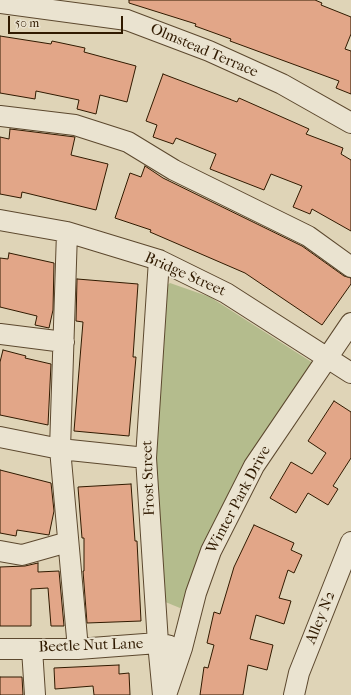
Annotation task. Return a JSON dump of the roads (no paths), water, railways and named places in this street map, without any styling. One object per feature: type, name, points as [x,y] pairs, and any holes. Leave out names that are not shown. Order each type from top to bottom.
[{"type":"street","name":"Olmstead Terrace","points":[[0,3],[127,20],[209,51],[282,84],[351,123]]},
{"type":"street","points":[[0,116],[75,125],[128,142],[174,170],[308,236],[351,267]]},
{"type":"street","name":"Bridge Street","points":[[0,220],[67,232],[158,260],[226,293],[327,356],[351,373]]},
{"type":"street","points":[[67,232],[60,449],[78,649]]},
{"type":"street","name":"Frost Street","points":[[158,260],[146,458],[158,643],[163,695]]},
{"type":"street","name":"Winter Park Drive","points":[[166,695],[182,648],[196,593],[211,551],[221,529],[254,466],[327,356],[351,323]]},
{"type":"street","points":[[0,334],[64,342]]},
{"type":"street","points":[[0,437],[60,449],[146,458]]},
{"type":"street","points":[[0,551],[22,555],[68,542]]},
{"type":"street","name":"Alley N2","points":[[294,695],[299,673],[350,550]]},
{"type":"street","name":"Beetle Nut Lane","points":[[0,649],[78,649],[158,643],[182,648]]},
{"type":"street","points":[[32,649],[35,695]]}]
